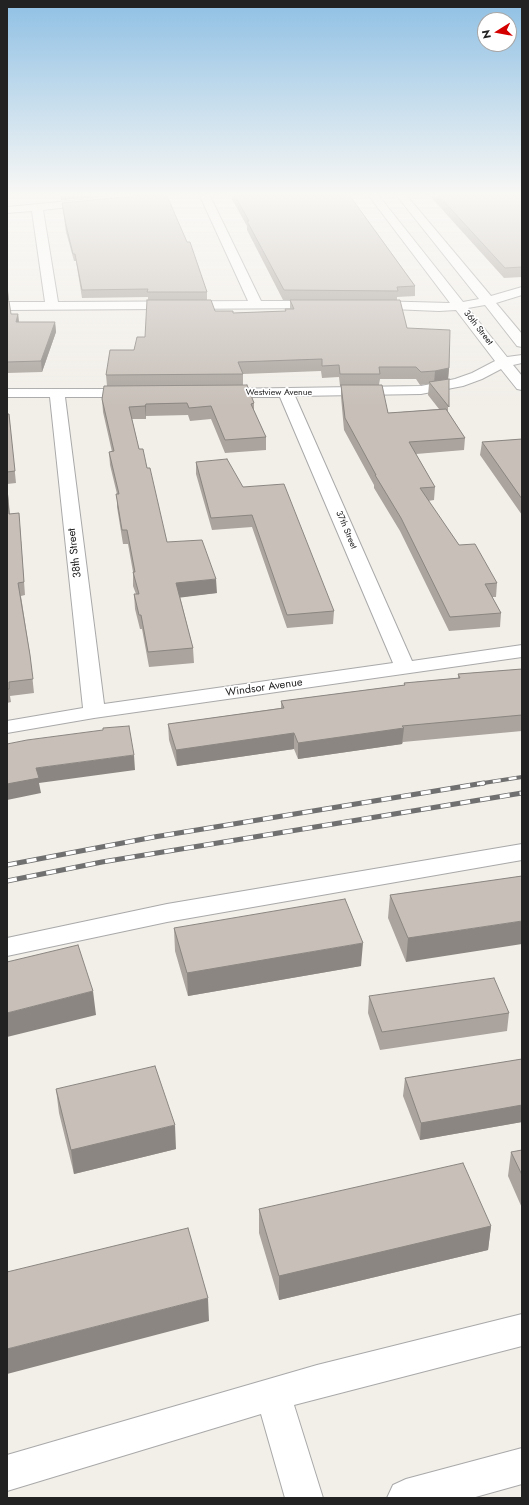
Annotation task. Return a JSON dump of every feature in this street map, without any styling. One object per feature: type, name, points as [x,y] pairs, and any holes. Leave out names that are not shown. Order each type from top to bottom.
[{"type":"street","points":[[46,266],[52,306]]},
{"type":"street","points":[[238,266],[256,305]]},
{"type":"street","name":"36th Street","points":[[429,266],[522,386]]},
{"type":"street","points":[[459,266],[519,337]]},
{"type":"street","points":[[472,282],[492,288],[522,290]]},
{"type":"street","points":[[360,305],[460,306],[488,301],[522,290]]},
{"type":"street","points":[[7,306],[336,305]]},
{"type":"street","points":[[402,306],[479,329]]},
{"type":"street","name":"Westview Avenue","points":[[207,393],[414,391],[447,386],[469,380],[504,362],[522,358]]},
{"type":"street","points":[[469,380],[499,383],[522,389]]},
{"type":"street","name":"38th Street","points":[[56,392],[94,712]]},
{"type":"street","points":[[7,393],[144,393]]},
{"type":"street","name":"37th Street","points":[[286,393],[405,668]]},
{"type":"street","name":"Windsor Avenue","points":[[7,727],[94,712],[522,651]]},
{"type":"street","points":[[7,947],[167,913],[522,852]]},
{"type":"street","points":[[7,1473],[317,1381],[522,1330]]},
{"type":"street","points":[[273,1394],[304,1498]]},
{"type":"street","points":[[406,1498],[522,1466]]},
{"type":"building","points":[[77,266],[198,266],[207,292],[147,292],[148,289],[82,290]]},
{"type":"building","points":[[271,266],[401,266],[415,286],[397,287],[398,291],[284,290]]},
{"type":"building","points":[[503,266],[522,266],[522,267],[505,268]]},
{"type":"building","points":[[147,300],[211,300],[215,311],[233,311],[233,313],[286,311],[285,309],[294,309],[290,300],[400,300],[407,328],[450,330],[449,368],[421,372],[416,367],[379,367],[380,374],[340,374],[339,365],[322,366],[322,359],[238,362],[243,374],[106,375],[110,350],[134,350],[137,337],[145,337]]},
{"type":"building","points":[[7,301],[9,301],[11,314],[18,314],[16,322],[55,322],[41,361],[7,362]]},
{"type":"building","points":[[449,379],[449,407],[429,382]]},
{"type":"building","points":[[247,385],[254,403],[251,404],[266,437],[225,440],[211,406],[189,408],[187,403],[146,404],[145,406],[129,407],[139,449],[143,449],[147,468],[150,468],[167,542],[202,540],[216,579],[176,583],[193,648],[148,652],[141,615],[139,615],[134,594],[139,594],[133,572],[135,572],[127,530],[122,530],[116,494],[119,494],[109,452],[114,451],[102,399],[104,386]]},
{"type":"building","points":[[341,385],[382,385],[388,413],[446,409],[465,438],[409,442],[435,487],[420,488],[459,545],[475,544],[497,583],[485,584],[501,613],[450,617],[401,518],[375,475],[345,418]]},
{"type":"building","points":[[7,414],[9,414],[15,471],[7,472]]},
{"type":"building","points":[[522,439],[522,499],[482,442]]},
{"type":"building","points":[[227,459],[243,487],[284,484],[334,611],[287,615],[252,515],[211,518],[196,462]]},
{"type":"building","points":[[7,488],[9,514],[19,513],[24,582],[18,583],[33,679],[9,682],[9,689],[7,689]]},
{"type":"building","points":[[522,669],[522,715],[402,726],[404,728],[298,743],[294,733],[176,750],[168,724],[284,708],[281,701],[405,685],[404,683],[460,678],[458,674]]},
{"type":"building","points":[[129,726],[134,755],[36,768],[39,778],[7,784],[7,744],[103,730],[103,728]]},
{"type":"building","points":[[522,876],[522,921],[408,938],[390,895]]},
{"type":"building","points":[[345,899],[363,943],[187,973],[174,928]]},
{"type":"building","points":[[78,945],[93,991],[7,1013],[7,962]]},
{"type":"building","points":[[494,978],[509,1013],[382,1032],[369,996]]},
{"type":"building","points":[[522,1059],[522,1105],[421,1123],[405,1078]]},
{"type":"building","points":[[155,1066],[175,1125],[71,1150],[56,1089]]},
{"type":"building","points":[[522,1150],[522,1175],[511,1152]]},
{"type":"building","points":[[463,1163],[491,1226],[279,1276],[259,1209]]},
{"type":"building","points":[[188,1228],[208,1298],[7,1349],[7,1272]]},
{"type":"railway","points":[[477,784],[522,777]]},
{"type":"railway","points":[[7,865],[154,837],[484,783]]},
{"type":"railway","points":[[7,881],[102,862],[522,793]]}]
